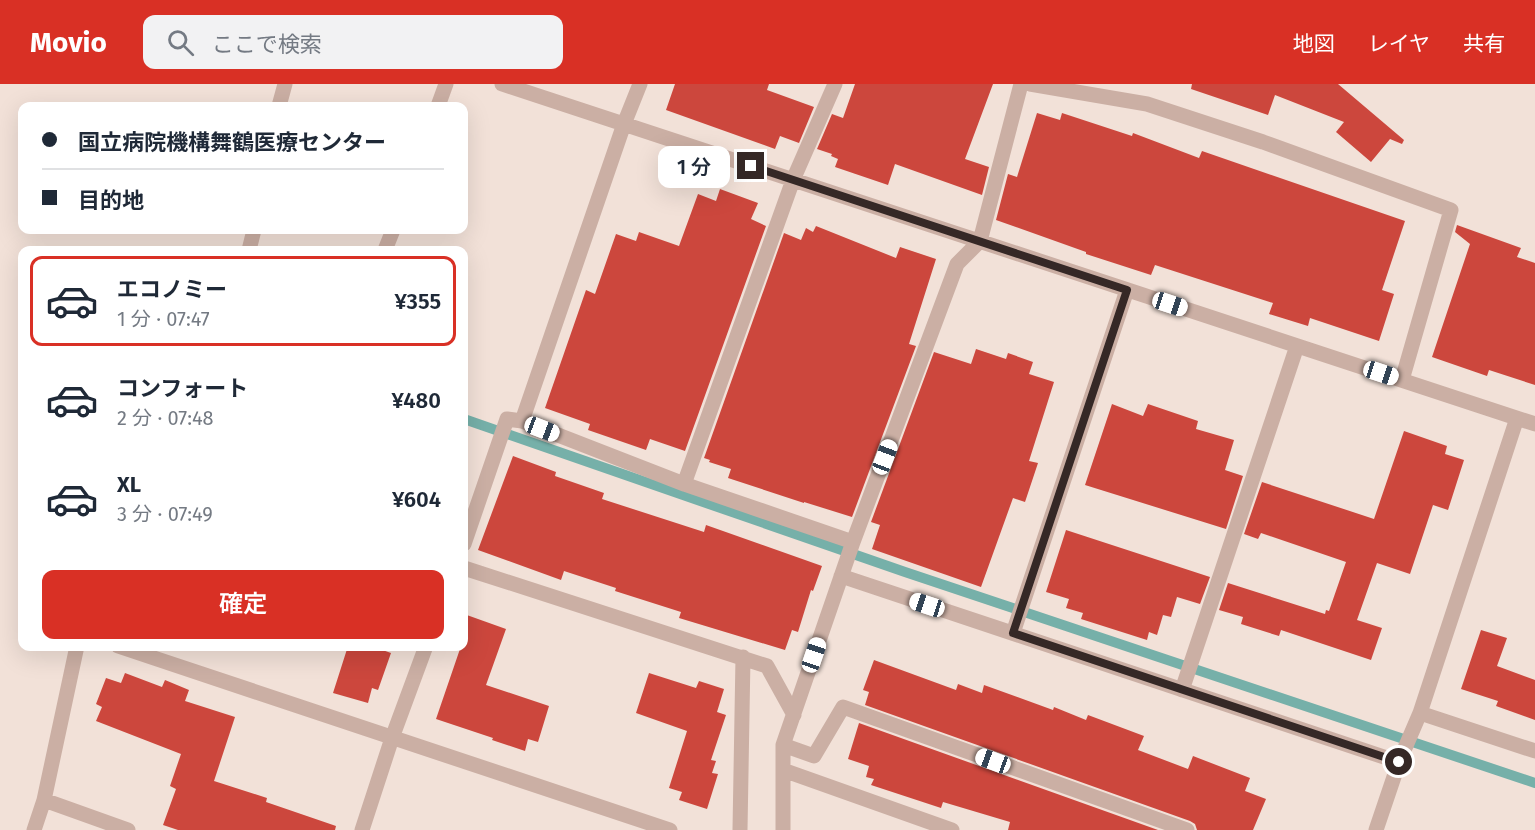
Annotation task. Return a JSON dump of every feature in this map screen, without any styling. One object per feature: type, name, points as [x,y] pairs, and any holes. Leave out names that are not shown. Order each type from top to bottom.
[{"type":"street","points":[[280,102],[285,84]]},
{"type":"street","points":[[439,102],[446,84]]},
{"type":"street","points":[[502,84],[1535,424]]},
{"type":"street","points":[[522,421],[624,124],[640,84]]},
{"type":"street","points":[[684,484],[793,180],[835,84]]},
{"type":"street","points":[[783,830],[783,745],[841,576],[957,264],[980,241],[1021,84]]},
{"type":"street","points":[[1030,84],[1148,104],[1263,142],[1451,210],[1402,380]]},
{"type":"street","points":[[1013,633],[1127,290]]},
{"type":"street","points":[[1182,690],[1297,346]]},
{"type":"street","points":[[1376,830],[1399,762],[1420,712],[1517,418]]},
{"type":"street","points":[[468,532],[507,419],[522,421],[684,484],[854,542]]},
{"type":"street","points":[[468,569],[767,666],[794,715]]},
{"type":"street","points":[[841,576],[1399,762]]},
{"type":"street","points":[[34,830],[44,800],[76,651]]},
{"type":"street","points":[[133,651],[670,830]]},
{"type":"street","points":[[362,830],[392,738],[424,651]]},
{"type":"street","points":[[740,830],[743,657]]},
{"type":"street","points":[[783,745],[814,756],[843,707],[1187,830]]},
{"type":"street","points":[[1420,712],[1535,751]]},
{"type":"street","points":[[783,770],[952,830]]},
{"type":"street","points":[[44,800],[128,830]]},
{"type":"building","points":[[675,84],[769,84],[767,90],[814,107],[799,143],[780,136],[775,149],[666,110]]},
{"type":"building","points":[[855,84],[993,84],[965,159],[989,167],[982,195],[895,164],[888,185],[835,167],[838,159],[831,156],[832,154],[817,149],[832,114],[843,118]]},
{"type":"building","points":[[1192,84],[1338,84],[1404,140],[1402,144],[1390,139],[1371,162],[1336,132],[1344,122],[1275,95],[1268,115],[1191,89]]},
{"type":"building","points":[[1037,113],[1060,120],[1062,113],[1132,136],[1133,133],[1199,158],[1202,151],[1405,221],[1382,290],[1394,294],[1379,341],[1310,318],[1308,326],[1269,314],[1273,303],[1155,265],[1151,275],[1086,254],[1086,252],[996,220],[1008,174],[1017,177]]},
{"type":"building","points":[[720,189],[758,203],[751,219],[766,226],[685,451],[650,439],[646,450],[588,430],[590,424],[545,408],[586,290],[595,294],[616,234],[636,241],[639,232],[679,246],[698,194],[716,201]]},
{"type":"building","points":[[1457,225],[1521,248],[1517,257],[1535,263],[1535,385],[1489,370],[1487,376],[1432,357],[1470,244],[1455,232]]},
{"type":"building","points":[[816,226],[896,258],[900,247],[936,259],[909,344],[916,346],[852,517],[728,478],[731,469],[709,462],[710,460],[704,458],[784,233],[801,240],[806,228],[813,232]]},
{"type":"building","points":[[976,349],[1006,359],[1008,353],[1033,362],[1029,374],[1054,382],[1029,461],[1038,463],[1025,502],[1013,498],[981,587],[872,549],[880,525],[871,522],[934,352],[971,364]]},
{"type":"building","points":[[1112,404],[1143,416],[1148,404],[1198,421],[1196,429],[1234,440],[1225,470],[1243,476],[1226,529],[1085,485]]},
{"type":"building","points":[[1404,431],[1447,446],[1445,454],[1464,460],[1448,510],[1433,505],[1410,574],[1377,563],[1357,620],[1382,628],[1371,660],[1281,630],[1279,636],[1241,624],[1243,617],[1219,610],[1228,583],[1325,614],[1326,610],[1329,611],[1346,562],[1261,533],[1258,539],[1244,534],[1262,482],[1374,519]]},
{"type":"building","points":[[513,456],[556,472],[555,476],[604,493],[602,499],[704,532],[706,525],[822,566],[813,591],[811,590],[798,632],[792,630],[785,650],[679,618],[681,612],[615,591],[616,588],[564,571],[561,580],[478,550]]},
{"type":"building","points":[[1066,530],[1210,577],[1200,604],[1177,597],[1171,617],[1163,615],[1157,635],[1149,632],[1147,640],[1081,619],[1083,613],[1066,608],[1069,599],[1046,592]]},
{"type":"building","points":[[468,615],[506,629],[486,685],[549,706],[538,742],[528,739],[525,751],[436,719],[459,651],[468,651]]},
{"type":"building","points":[[1481,630],[1507,638],[1497,666],[1535,680],[1535,720],[1496,706],[1498,701],[1461,689]]},
{"type":"building","points":[[346,651],[391,653],[378,690],[372,688],[368,703],[333,693]]},
{"type":"building","points":[[874,660],[956,690],[958,684],[982,693],[984,685],[1053,710],[1054,707],[1086,720],[1088,715],[1144,736],[1138,750],[1188,769],[1193,756],[1250,778],[1245,791],[1266,799],[1253,830],[1197,830],[1195,824],[1190,821],[865,705],[869,692],[863,690]]},
{"type":"building","points":[[125,673],[162,687],[165,680],[189,690],[185,701],[235,717],[214,781],[267,798],[266,802],[336,826],[335,830],[178,830],[163,825],[176,789],[170,786],[181,754],[96,721],[102,707],[96,704],[106,678],[121,683]]},
{"type":"building","points":[[649,673],[696,688],[699,681],[724,689],[717,712],[726,715],[711,760],[716,761],[712,773],[718,774],[707,809],[679,800],[682,792],[669,788],[687,731],[636,713]]},
{"type":"building","points":[[859,723],[1158,830],[1008,830],[1010,822],[943,802],[941,808],[871,785],[874,779],[866,777],[869,766],[848,759]]},
{"type":"waterway","points":[[468,420],[905,572],[1535,783]]},
{"type":"route","points":[[751,166],[1127,290],[1013,633],[1399,762]]}]
